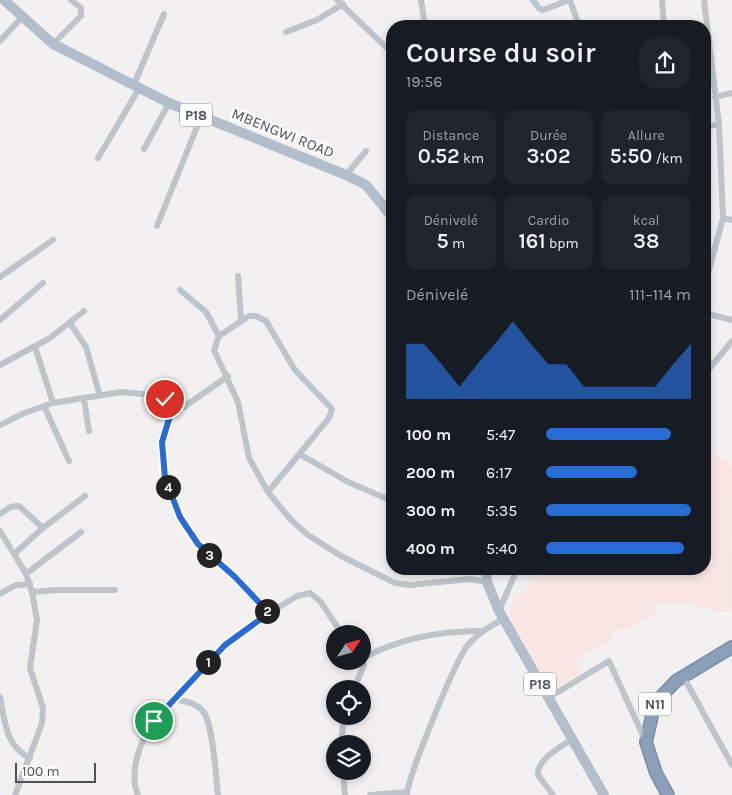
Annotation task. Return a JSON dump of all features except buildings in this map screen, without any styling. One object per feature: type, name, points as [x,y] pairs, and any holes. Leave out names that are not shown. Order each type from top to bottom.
[{"type":"highway","name":"N11","points":[[646,742],[655,703],[661,694],[683,676],[732,647]]},
{"type":"highway","points":[[646,742],[656,773],[668,795]]},
{"type":"main road","name":"MBENGWI ROAD","points":[[4,0],[53,44],[137,85],[169,103],[346,175],[366,185],[386,210]]},
{"type":"main road","name":"P18","points":[[486,575],[487,582],[501,615],[604,795]]},
{"type":"street","points":[[53,44],[81,16],[80,8],[71,0]]},
{"type":"street","points":[[421,0],[424,20]]},
{"type":"street","points":[[423,7],[428,0]]},
{"type":"street","points":[[533,0],[538,8],[543,10],[569,0],[577,20]]},
{"type":"street","points":[[662,0],[664,20]]},
{"type":"street","points":[[704,0],[706,20]]},
{"type":"street","points":[[286,32],[317,20],[340,2],[386,47]]},
{"type":"street","points":[[98,158],[137,85],[164,14]]},
{"type":"street","points":[[0,41],[22,17]]},
{"type":"street","points":[[711,68],[719,124],[722,218],[711,261]]},
{"type":"street","points":[[714,97],[732,93]]},
{"type":"street","points":[[144,149],[169,103]]},
{"type":"street","points":[[157,226],[201,116]]},
{"type":"street","points":[[711,126],[719,124]]},
{"type":"street","points":[[346,175],[366,151]]},
{"type":"street","points":[[722,218],[732,220]]},
{"type":"street","points":[[0,278],[53,240]]},
{"type":"street","points":[[238,276],[241,319]]},
{"type":"street","points":[[0,320],[43,283]]},
{"type":"street","points":[[180,290],[206,312],[219,336]]},
{"type":"street","points":[[0,365],[35,347],[84,311]]},
{"type":"street","points":[[711,315],[732,320]]},
{"type":"street","points":[[268,492],[301,455],[329,418],[332,409],[295,370],[266,321],[256,316],[241,319],[219,336],[214,350],[228,376],[238,402],[249,458],[268,492],[290,519],[308,535],[341,556],[395,583],[410,585],[470,579],[487,582]]},
{"type":"street","points":[[70,323],[86,347],[100,396]]},
{"type":"street","points":[[711,367],[732,341]]},
{"type":"street","points":[[35,347],[53,403]]},
{"type":"street","points":[[0,425],[53,403],[122,392],[142,393],[186,406],[228,376]]},
{"type":"street","points":[[84,399],[89,431]]},
{"type":"street","points":[[174,403],[162,442],[165,478],[180,517],[198,544],[235,577],[269,613]]},
{"type":"street","points":[[44,406],[69,461]]},
{"type":"street","points":[[301,455],[348,482],[386,498]]},
{"type":"street","points":[[14,554],[42,528],[85,496]]},
{"type":"street","points":[[0,514],[10,507],[19,506],[42,528]]},
{"type":"street","points":[[0,531],[26,574],[32,592],[37,620],[30,668],[42,708],[42,723],[15,795]]},
{"type":"street","points":[[26,574],[81,532]]},
{"type":"street","points":[[370,795],[407,793],[460,657],[481,631],[501,615],[515,575]]},
{"type":"street","points":[[0,594],[16,585],[30,584]]},
{"type":"street","points":[[32,592],[115,590]]},
{"type":"street","points":[[138,795],[136,762],[144,736],[172,700],[225,645],[296,596],[310,593],[320,601],[336,625]]},
{"type":"street","points":[[371,654],[402,640],[437,633],[481,631]]},
{"type":"street","points":[[548,698],[609,661],[646,742]]},
{"type":"street","points":[[683,676],[732,765]]},
{"type":"street","points":[[0,692],[5,727],[13,745],[20,753],[30,758]]},
{"type":"street","points":[[172,700],[194,704],[205,714],[211,736],[218,795]]},
{"type":"street","points":[[553,795],[538,771],[544,760],[572,739]]},
{"type":"street","points":[[344,780],[345,795]]},
{"type":"shaded area","points":[[711,449],[732,467],[731,613],[684,603],[655,603],[655,614],[637,624],[611,633],[611,641],[575,660],[580,674],[551,690],[513,625],[509,612],[512,603],[539,575],[711,575]]},
{"type":"route","points":[[154,721],[232,638],[269,613],[235,577],[204,551],[192,538],[180,517],[165,478],[163,432],[174,403],[165,399]]}]
